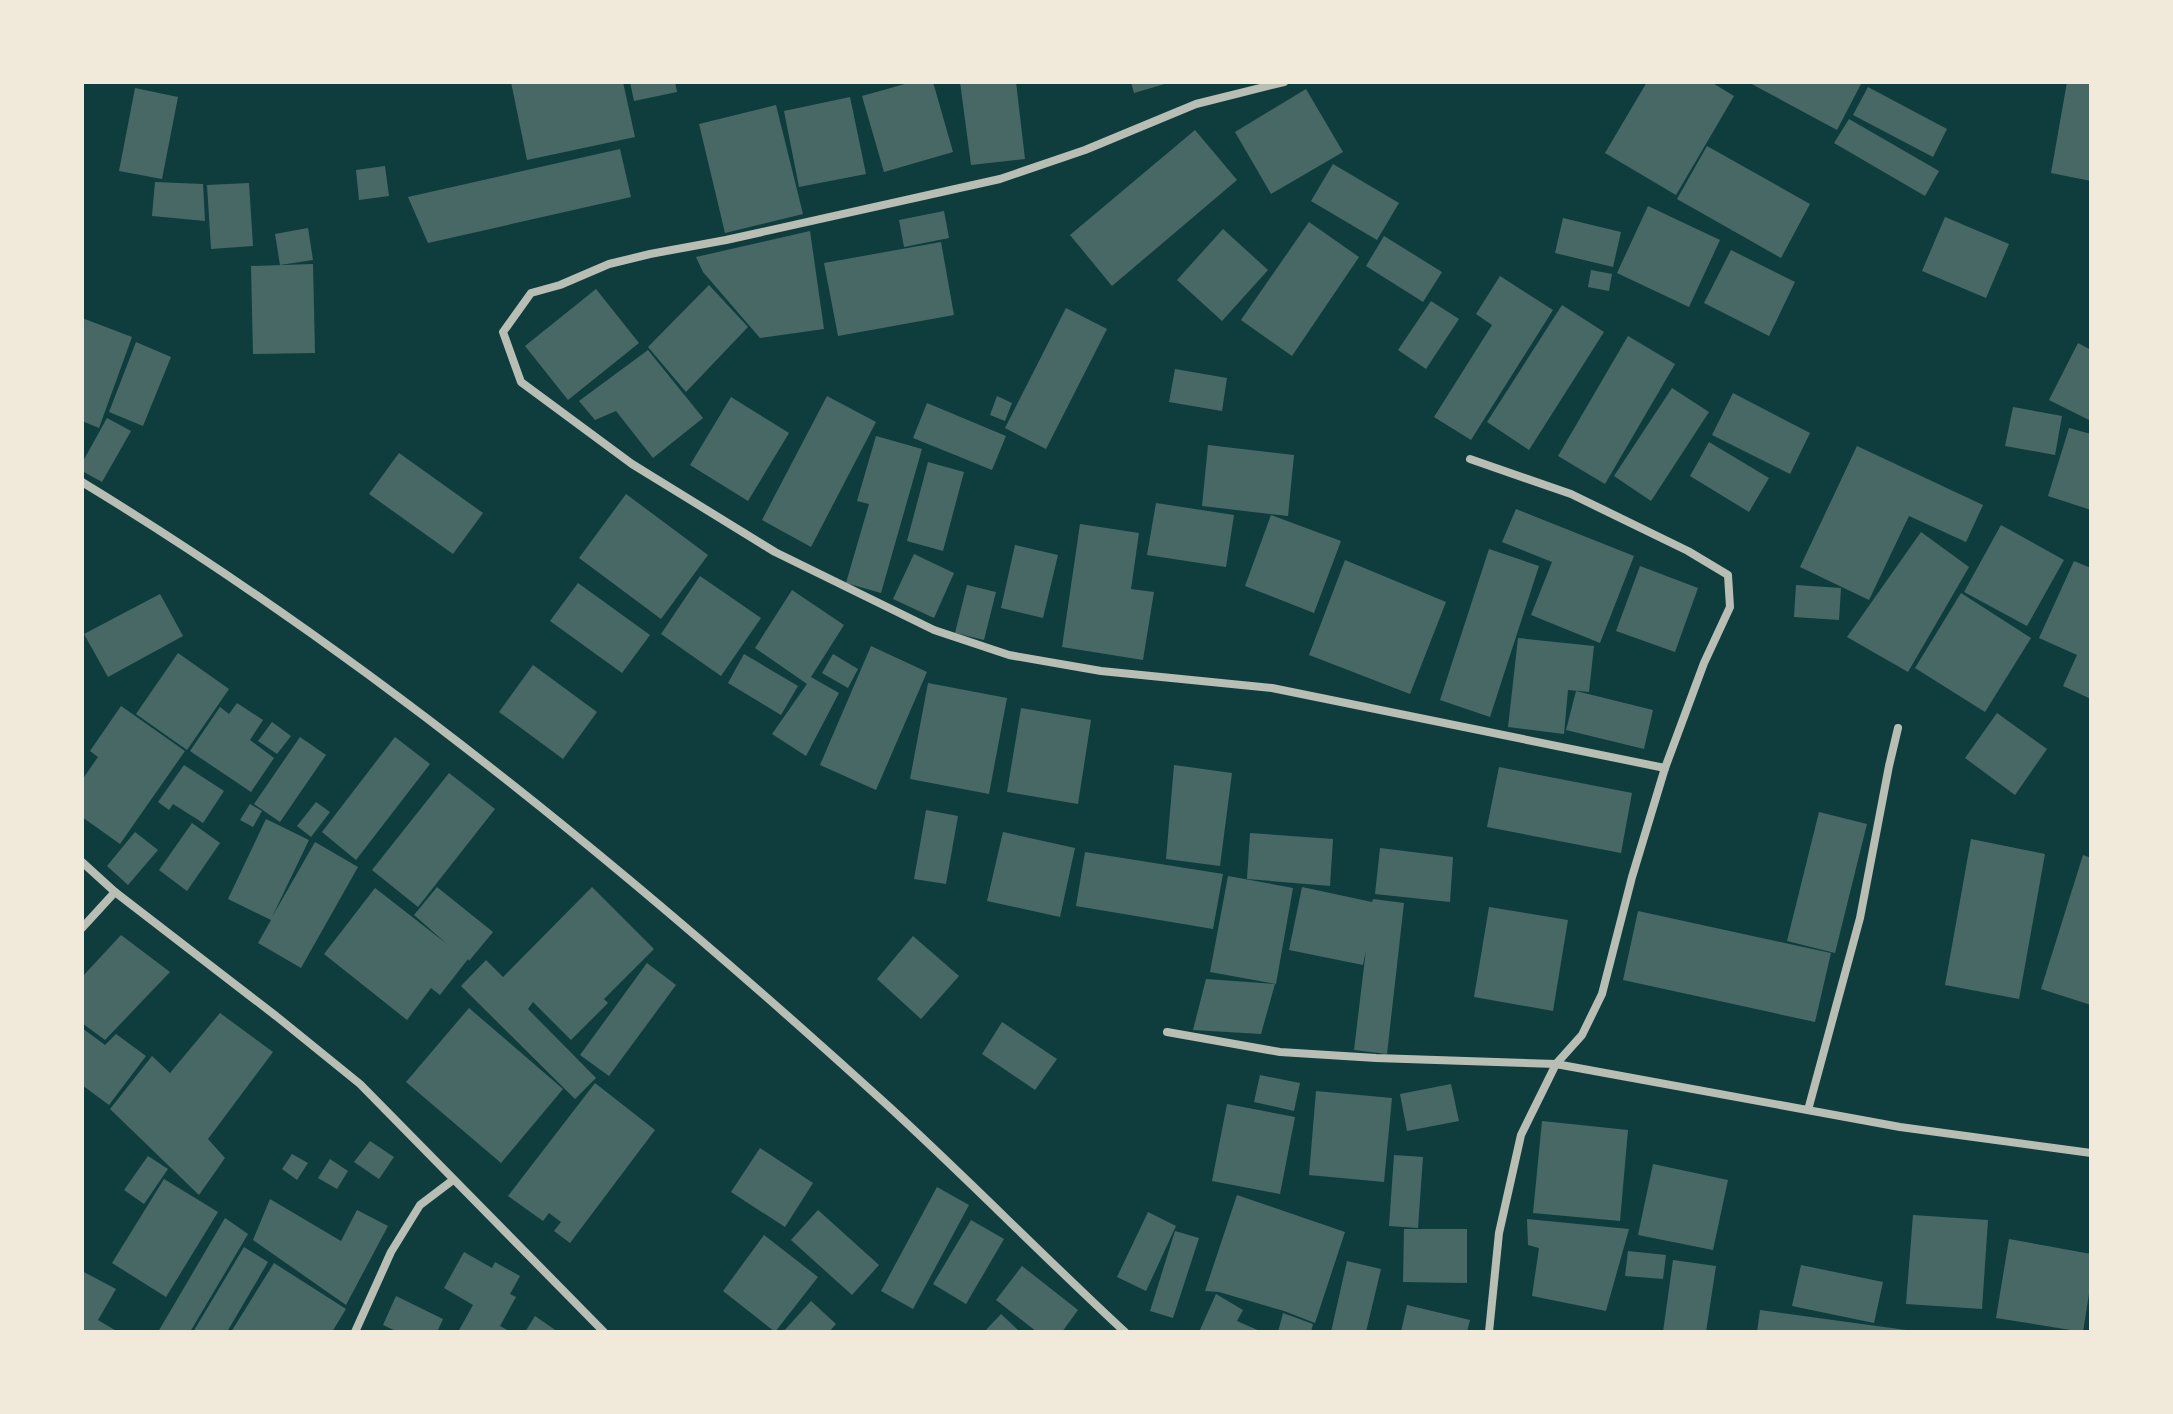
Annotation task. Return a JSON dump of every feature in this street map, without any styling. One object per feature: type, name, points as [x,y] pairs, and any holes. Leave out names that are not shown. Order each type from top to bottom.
[{"type":"street","points":[[1284,82],[1196,104],[1085,150],[1000,179],[609,264],[560,285],[531,293],[503,332],[506,344],[521,382],[632,464],[775,552],[934,630],[1009,655],[1101,671],[1272,688],[1665,768]]},
{"type":"street","points":[[1470,459],[1571,494],[1688,551],[1728,575],[1730,607],[1704,663],[1665,768],[1632,877],[1602,994],[1582,1035],[1556,1064],[1521,1135],[1499,1233],[1489,1332]]},
{"type":"street","points":[[82,482],[251,591],[514,785],[648,895],[886,1104],[1125,1332]]},
{"type":"street","points":[[1808,1110],[1860,918],[1898,728]]},
{"type":"street","points":[[82,862],[115,892],[360,1084],[604,1332]]},
{"type":"street","points":[[82,928],[115,892]]},
{"type":"street","points":[[1167,1032],[1280,1052],[1556,1064],[1900,1127],[2091,1153]]},
{"type":"street","points":[[355,1332],[391,1252],[420,1205],[453,1180]]},
{"type":"building","points":[[511,82],[623,82],[635,137],[527,160]]},
{"type":"building","points":[[630,82],[675,82],[677,92],[634,101]]},
{"type":"building","points":[[912,82],[933,82],[953,152],[884,172],[862,96]]},
{"type":"building","points":[[960,82],[1016,82],[1025,159],[971,165]]},
{"type":"building","points":[[1131,82],[1168,82],[1168,83],[1134,93]]},
{"type":"building","points":[[1647,82],[1711,82],[1734,96],[1676,195],[1605,153]]},
{"type":"building","points":[[1748,82],[1862,82],[1837,130]]},
{"type":"building","points":[[2067,82],[2091,82],[2091,181],[2051,173]]},
{"type":"building","points":[[1868,87],[1947,129],[1933,157],[1853,115]]},
{"type":"building","points":[[135,88],[178,97],[162,179],[119,171]]},
{"type":"building","points":[[1306,89],[1343,152],[1271,194],[1235,132]]},
{"type":"building","points":[[850,97],[866,174],[799,187],[784,111]]},
{"type":"building","points":[[776,105],[803,214],[725,233],[699,124]]},
{"type":"building","points":[[1849,119],[1939,171],[1925,196],[1834,143]]},
{"type":"building","points":[[1195,130],[1237,180],[1112,286],[1070,235]]},
{"type":"building","points":[[1707,146],[1810,204],[1781,258],[1677,199]]},
{"type":"building","points":[[620,149],[631,197],[428,243],[408,197]]},
{"type":"building","points":[[1333,164],[1399,203],[1377,240],[1311,201]]},
{"type":"building","points":[[385,166],[389,196],[359,200],[356,170]]},
{"type":"building","points":[[155,182],[203,184],[205,221],[152,216]]},
{"type":"building","points":[[249,183],[253,246],[211,249],[207,185]]},
{"type":"building","points":[[1648,206],[1720,240],[1689,307],[1617,273]]},
{"type":"building","points":[[944,211],[949,238],[904,247],[899,220]]},
{"type":"building","points":[[1945,217],[2009,244],[1986,298],[1922,271]]},
{"type":"building","points":[[1563,218],[1621,232],[1613,267],[1555,253]]},
{"type":"building","points":[[1309,222],[1359,257],[1292,356],[1241,320]]},
{"type":"building","points":[[308,228],[313,260],[280,265],[275,234]]},
{"type":"building","points":[[1223,229],[1268,270],[1222,321],[1177,280]]},
{"type":"building","points":[[810,231],[824,329],[760,338],[703,272],[696,257]]},
{"type":"building","points":[[1384,236],[1442,272],[1423,302],[1366,266]]},
{"type":"building","points":[[941,242],[954,315],[838,336],[824,263]]},
{"type":"building","points":[[1731,250],[1795,282],[1769,336],[1704,303]]},
{"type":"building","points":[[313,264],[315,353],[253,354],[251,266]]},
{"type":"building","points":[[1591,270],[1612,274],[1609,291],[1588,287]]},
{"type":"building","points":[[1500,276],[1553,310],[1471,440],[1434,417],[1492,325],[1476,314]]},
{"type":"building","points":[[709,285],[748,327],[686,392],[648,347]]},
{"type":"building","points":[[596,289],[639,343],[568,400],[525,346]]},
{"type":"building","points":[[1431,301],[1459,319],[1426,369],[1398,350]]},
{"type":"building","points":[[1562,305],[1604,332],[1529,450],[1487,422]]},
{"type":"building","points":[[1066,308],[1107,329],[1046,449],[1005,428]]},
{"type":"building","points":[[82,318],[132,337],[99,428],[82,421]]},
{"type":"building","points":[[1628,336],[1675,364],[1605,484],[1558,456]]},
{"type":"building","points":[[136,342],[171,357],[143,426],[109,412]]},
{"type":"building","points":[[2078,343],[2091,350],[2091,421],[2049,400]]},
{"type":"building","points":[[648,350],[703,418],[653,458],[616,411],[595,420],[579,401]]},
{"type":"building","points":[[1175,369],[1227,378],[1222,411],[1169,402]]},
{"type":"building","points":[[1672,388],[1709,412],[1651,501],[1614,476]]},
{"type":"building","points":[[1733,393],[1810,433],[1790,474],[1712,435]]},
{"type":"building","points":[[827,396],[876,422],[811,547],[762,520]]},
{"type":"building","points":[[997,396],[1012,403],[1005,421],[990,415]]},
{"type":"building","points":[[731,397],[789,433],[748,501],[690,465]]},
{"type":"building","points":[[927,403],[1006,436],[992,470],[913,438]]},
{"type":"building","points":[[2013,407],[2062,416],[2055,455],[2005,446]]},
{"type":"building","points":[[107,418],[131,431],[102,482],[82,471],[82,463]]},
{"type":"building","points":[[2069,428],[2091,434],[2091,510],[2048,496]]},
{"type":"building","points":[[876,436],[922,449],[881,593],[846,583],[869,504],[857,501]]},
{"type":"building","points":[[1709,442],[1769,478],[1749,512],[1690,476]]},
{"type":"building","points":[[1208,445],[1294,455],[1288,516],[1202,506]]},
{"type":"building","points":[[1857,446],[1983,505],[1966,542],[1909,516],[1869,600],[1800,567]]},
{"type":"building","points":[[399,453],[483,513],[453,554],[369,494]]},
{"type":"building","points":[[928,462],[964,472],[943,551],[907,541]]},
{"type":"building","points":[[626,494],[708,555],[661,619],[579,558]]},
{"type":"building","points":[[1156,503],[1234,515],[1226,567],[1147,555]]},
{"type":"building","points":[[1516,509],[1634,556],[1600,643],[1531,615],[1552,562],[1502,542]]},
{"type":"building","points":[[1271,515],[1341,541],[1314,613],[1245,586]]},
{"type":"building","points":[[1080,524],[1139,533],[1131,589],[1154,592],[1143,660],[1062,647]]},
{"type":"building","points":[[2001,525],[2064,560],[2027,626],[1964,592]]},
{"type":"building","points":[[1921,532],[1969,567],[1908,672],[1847,637]]},
{"type":"building","points":[[1015,545],[1058,555],[1043,618],[1001,608]]},
{"type":"building","points":[[1489,549],[1539,566],[1490,717],[1440,700]]},
{"type":"building","points":[[914,554],[954,573],[934,618],[893,599]]},
{"type":"building","points":[[1345,560],[1446,602],[1410,694],[1309,655]]},
{"type":"building","points":[[2074,561],[2091,568],[2091,699],[2063,686],[2077,655],[2039,638]]},
{"type":"building","points":[[1640,566],[1698,588],[1675,652],[1616,631]]},
{"type":"building","points":[[700,576],[761,618],[721,676],[661,634]]},
{"type":"building","points":[[578,583],[650,635],[622,673],[550,621]]},
{"type":"building","points":[[967,585],[996,592],[984,640],[955,633]]},
{"type":"building","points":[[1796,585],[1841,588],[1839,620],[1794,617]]},
{"type":"building","points":[[792,590],[844,625],[811,677],[839,693],[806,756],[772,734],[807,684],[755,648]]},
{"type":"building","points":[[1961,593],[2031,638],[1985,712],[1915,668]]},
{"type":"building","points":[[160,594],[183,636],[108,677],[84,634]]},
{"type":"building","points":[[1518,638],[1594,646],[1589,692],[1568,690],[1564,734],[1508,727]]},
{"type":"building","points":[[871,646],[927,672],[876,790],[820,765]]},
{"type":"building","points":[[178,653],[229,689],[187,750],[136,714]]},
{"type":"building","points":[[744,654],[798,686],[781,715],[728,683]]},
{"type":"building","points":[[833,654],[858,669],[848,688],[822,673]]},
{"type":"building","points":[[533,665],[597,712],[563,759],[499,712]]},
{"type":"building","points":[[928,683],[1007,698],[989,794],[910,779]]},
{"type":"building","points":[[1576,691],[1653,710],[1644,749],[1566,730]]},
{"type":"building","points":[[237,703],[263,720],[250,740],[274,758],[251,792],[190,751],[220,707],[229,714]]},
{"type":"building","points":[[121,706],[185,751],[120,844],[82,817],[82,780],[98,757],[90,751]]},
{"type":"building","points":[[1021,708],[1091,720],[1078,804],[1007,792]]},
{"type":"building","points":[[1997,713],[2047,749],[2015,795],[1965,758]]},
{"type":"building","points":[[272,722],[291,736],[277,754],[258,741]]},
{"type":"building","points":[[300,737],[326,755],[280,822],[254,804]]},
{"type":"building","points":[[395,737],[430,764],[356,860],[322,832]]},
{"type":"building","points":[[184,765],[224,791],[203,823],[173,804],[169,810],[158,802]]},
{"type":"building","points":[[1174,765],[1232,773],[1220,866],[1166,859]]},
{"type":"building","points":[[1499,767],[1632,793],[1621,853],[1487,827]]},
{"type":"building","points":[[449,773],[495,809],[418,907],[372,870]]},
{"type":"building","points":[[316,802],[330,812],[311,837],[297,826]]},
{"type":"building","points":[[250,804],[262,811],[253,827],[240,820]]},
{"type":"building","points":[[926,810],[958,816],[946,884],[914,879]]},
{"type":"building","points":[[1819,812],[1867,824],[1835,953],[1787,941]]},
{"type":"building","points":[[266,819],[309,840],[272,917],[315,842],[358,867],[301,968],[258,943],[271,920],[228,899]]},
{"type":"building","points":[[192,823],[220,843],[187,891],[159,870]]},
{"type":"building","points":[[135,832],[158,850],[128,885],[107,866]]},
{"type":"building","points":[[1003,832],[1075,848],[1060,917],[987,901]]},
{"type":"building","points":[[1250,833],[1333,839],[1330,886],[1247,879]]},
{"type":"building","points":[[1971,839],[2045,854],[2019,999],[1945,985]]},
{"type":"building","points":[[1380,848],[1453,857],[1450,902],[1375,894]]},
{"type":"building","points":[[1085,852],[1223,874],[1213,929],[1076,906]]},
{"type":"building","points":[[2083,855],[2091,858],[2091,1005],[2041,989]]},
{"type":"building","points":[[1228,876],[1293,888],[1276,984],[1210,972]]},
{"type":"building","points":[[437,887],[493,932],[440,995],[431,988],[407,1020],[324,954],[375,888],[447,944],[414,915]]},
{"type":"building","points":[[592,887],[654,949],[604,999],[608,1003],[571,1040],[533,1002],[528,1009],[596,1078],[575,1099],[461,986],[486,960],[503,977]]},
{"type":"building","points":[[1302,887],[1372,902],[1373,899],[1404,903],[1387,1054],[1354,1050],[1366,950],[1363,965],[1289,950]]},
{"type":"building","points":[[1489,907],[1568,920],[1553,1011],[1474,997]]},
{"type":"building","points":[[1638,911],[1831,953],[1815,1022],[1623,980]]},
{"type":"building","points":[[121,935],[170,972],[105,1040],[82,1023],[82,977]]},
{"type":"building","points":[[913,936],[959,976],[921,1019],[877,979]]},
{"type":"building","points":[[647,963],[676,985],[609,1076],[580,1055]]},
{"type":"building","points":[[1206,979],[1275,984],[1261,1034],[1193,1030]]},
{"type":"building","points":[[469,1008],[563,1089],[501,1163],[406,1082]]},
{"type":"building","points":[[220,1013],[273,1052],[208,1139],[225,1158],[199,1195],[110,1109],[152,1056],[170,1073]]},
{"type":"building","points":[[1002,1022],[1057,1059],[1035,1090],[982,1054]]},
{"type":"building","points":[[82,1028],[105,1045],[116,1034],[146,1056],[109,1105],[82,1085]]},
{"type":"building","points":[[1260,1075],[1300,1083],[1294,1111],[1254,1102]]},
{"type":"building","points":[[595,1083],[655,1130],[570,1243],[554,1231],[561,1222],[549,1213],[543,1221],[508,1196]]},
{"type":"building","points":[[1451,1084],[1459,1121],[1407,1131],[1400,1094]]},
{"type":"building","points":[[1316,1091],[1392,1098],[1384,1182],[1309,1175]]},
{"type":"building","points":[[1227,1104],[1295,1117],[1280,1194],[1212,1181]]},
{"type":"building","points":[[1542,1121],[1628,1130],[1620,1221],[1533,1213]]},
{"type":"building","points":[[370,1141],[394,1157],[379,1179],[354,1162]]},
{"type":"building","points":[[760,1148],[813,1183],[785,1227],[731,1192]]},
{"type":"building","points":[[292,1154],[308,1163],[297,1180],[282,1169]]},
{"type":"building","points":[[1394,1155],[1423,1157],[1418,1228],[1389,1226]]},
{"type":"building","points":[[148,1156],[168,1169],[144,1204],[124,1190]]},
{"type":"building","points":[[330,1159],[348,1171],[337,1189],[318,1178]]},
{"type":"building","points":[[1653,1164],[1728,1180],[1713,1250],[1638,1235]]},
{"type":"building","points":[[164,1179],[218,1212],[166,1297],[112,1263]]},
{"type":"building","points":[[937,1187],[969,1205],[913,1309],[881,1291]]},
{"type":"building","points":[[1237,1195],[1345,1232],[1315,1323],[1219,1292],[1205,1291]]},
{"type":"building","points":[[270,1199],[341,1241],[357,1210],[388,1226],[346,1305],[253,1240]]},
{"type":"building","points":[[818,1210],[879,1265],[852,1295],[791,1240]]},
{"type":"building","points":[[1148,1212],[1176,1226],[1146,1291],[1117,1277]]},
{"type":"building","points":[[1913,1215],[1988,1220],[1982,1309],[1906,1304]]},
{"type":"building","points":[[225,1218],[248,1234],[190,1332],[158,1332]]},
{"type":"building","points":[[1527,1219],[1629,1229],[1606,1311],[1532,1296],[1539,1248],[1528,1245]]},
{"type":"building","points":[[971,1220],[1004,1239],[966,1304],[933,1284]]},
{"type":"building","points":[[1404,1229],[1467,1229],[1467,1283],[1403,1282]]},
{"type":"building","points":[[1175,1231],[1199,1238],[1173,1318],[1150,1311]]},
{"type":"building","points":[[764,1235],[818,1277],[775,1332],[723,1291]]},
{"type":"building","points":[[2009,1239],[2091,1254],[2091,1281],[2083,1332],[1996,1318]]},
{"type":"building","points":[[244,1247],[268,1262],[227,1332],[193,1332]]},
{"type":"building","points":[[1628,1251],[1666,1255],[1663,1279],[1625,1276]]},
{"type":"building","points":[[464,1252],[492,1268],[495,1262],[520,1276],[510,1294],[516,1297],[500,1326],[511,1332],[458,1332],[473,1305],[444,1288]]},
{"type":"building","points":[[1673,1260],[1716,1266],[1706,1332],[1663,1332]]},
{"type":"building","points":[[1347,1261],[1381,1269],[1366,1332],[1331,1332]]},
{"type":"building","points":[[274,1263],[346,1309],[332,1332],[231,1332]]},
{"type":"building","points":[[1801,1265],[1883,1282],[1874,1323],[1792,1306]]},
{"type":"building","points":[[1022,1266],[1078,1310],[1062,1332],[1037,1332],[996,1300]]},
{"type":"building","points":[[82,1271],[116,1289],[98,1320],[118,1332],[82,1332]]},
{"type":"building","points":[[1216,1294],[1243,1310],[1237,1321],[1262,1332],[1199,1332]]},
{"type":"building","points":[[396,1296],[443,1319],[437,1332],[398,1332],[383,1325]]},
{"type":"building","points":[[811,1301],[836,1324],[829,1332],[783,1332]]},
{"type":"building","points":[[1407,1305],[1470,1320],[1467,1332],[1401,1332]]},
{"type":"building","points":[[1760,1310],[1906,1330],[1906,1332],[1757,1332]]},
{"type":"building","points":[[1283,1313],[1313,1324],[1311,1332],[1278,1332]]},
{"type":"building","points":[[1001,1314],[1020,1332],[984,1332]]},
{"type":"building","points":[[535,1316],[558,1332],[525,1332]]}]
